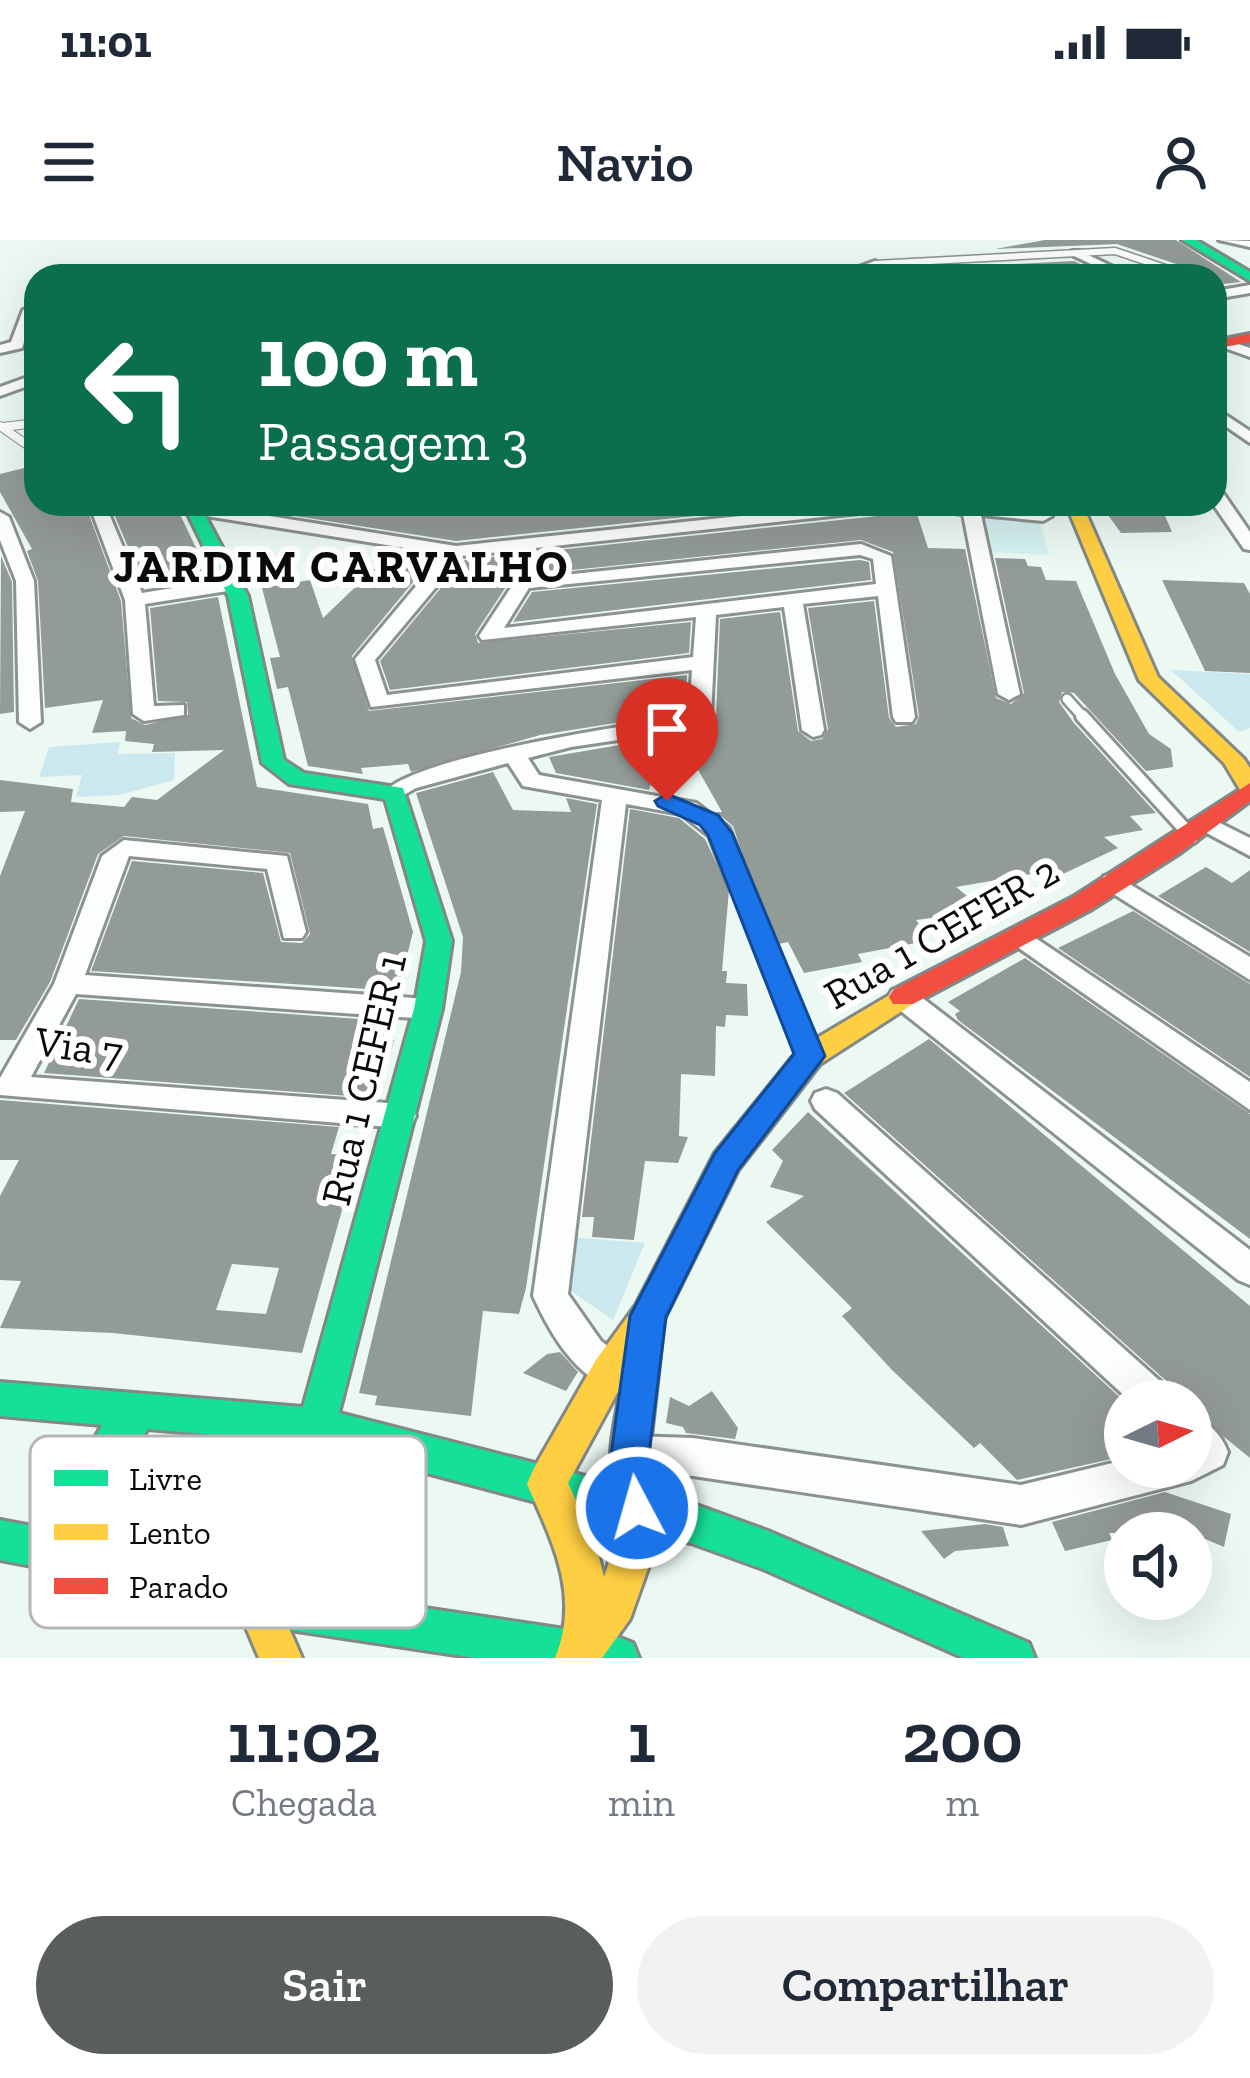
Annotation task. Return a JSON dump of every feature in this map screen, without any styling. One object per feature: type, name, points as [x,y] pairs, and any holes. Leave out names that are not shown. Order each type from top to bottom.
[{"type":"street","points":[[1188,240],[1217,264]]},
{"type":"street","points":[[1225,240],[1250,244]]},
{"type":"street","points":[[1076,253],[1100,264]]},
{"type":"street","points":[[1241,284],[1250,289]]},
{"type":"street","points":[[0,349],[17,345],[24,323]]},
{"type":"street","points":[[103,516],[135,600],[144,714],[176,710]]},
{"type":"street","points":[[197,516],[234,584],[273,763],[297,779],[394,793],[408,783],[570,740],[691,723],[700,717],[706,611]]},
{"type":"street","points":[[251,516],[456,551],[788,516]]},
{"type":"street","points":[[971,516],[1009,694]]},
{"type":"street","name":"Rua 1 CEFER 2","points":[[547,1484],[609,1372],[648,1316],[726,1162],[810,1056],[902,997],[1022,938],[1201,831],[1250,789],[1233,759],[1149,680],[1079,516]]},
{"type":"street","points":[[0,517],[25,581],[32,651],[30,722]]},
{"type":"street","points":[[1242,522],[1250,545]]},
{"type":"street","points":[[550,541],[489,636],[885,589]]},
{"type":"street","points":[[535,584],[861,549],[882,556],[904,717]]},
{"type":"street","points":[[456,551],[365,659],[379,702],[704,662]]},
{"type":"street","points":[[135,600],[234,584]]},
{"type":"street","points":[[793,601],[813,730]]},
{"type":"street","points":[[514,754],[531,781],[667,801],[709,820],[737,879]]},
{"type":"street","name":"Rua 1 CEFER 1","points":[[317,1426],[428,1009],[439,941],[394,793]]},
{"type":"street","points":[[615,794],[550,1296],[573,1333],[609,1372],[642,1384]]},
{"type":"street","points":[[1201,831],[1250,848]]},
{"type":"street","name":"Via 7","points":[[293,932],[278,862],[124,848],[114,856],[68,984],[10,1087],[401,1116]]},
{"type":"street","points":[[1113,882],[1250,970]]},
{"type":"street","points":[[1022,938],[1250,1098]]},
{"type":"street","points":[[68,984],[428,1009]]},
{"type":"street","points":[[902,997],[1250,1270]]},
{"type":"street","points":[[826,1101],[1133,1380]]},
{"type":"street","name":"Rua 1 CEFER 2","points":[[578,1655],[615,1604],[632,1557],[637,1508],[630,1455],[648,1316]]},
{"type":"street","points":[[0,1399],[317,1426],[357,1436]]},
{"type":"street","points":[[114,1436],[143,1408]]},
{"type":"street","points":[[426,1453],[637,1508],[769,1551],[1014,1658]]},
{"type":"street","points":[[630,1455],[693,1457],[1021,1504],[1104,1484]]},
{"type":"street","points":[[547,1484],[580,1546],[589,1581],[589,1615],[578,1655]]},
{"type":"street","points":[[0,1540],[30,1546]]},
{"type":"street","points":[[267,1628],[280,1658]]},
{"type":"street","points":[[408,1628],[618,1658]]},
{"type":"lane","points":[[879,263],[1121,251],[1156,264]]},
{"type":"lane","points":[[879,263],[883,264]]},
{"type":"lane","points":[[1067,699],[1201,831]]},
{"type":"lane","points":[[737,879],[810,1056]]},
{"type":"shaded area","points":[[982,517],[1039,520],[1049,555],[989,552]]},
{"type":"shaded area","points":[[1171,670],[1250,674],[1250,728],[1239,732]]},
{"type":"shaded area","points":[[120,742],[118,754],[175,753],[174,780],[119,795],[76,797],[82,775],[39,777],[49,747]]},
{"type":"shaded area","points":[[567,1237],[645,1243],[613,1320],[561,1284]]},
{"type":"building","points":[[1045,240],[1176,240],[1213,264],[1176,264],[1117,244],[995,249]]},
{"type":"building","points":[[1074,261],[1080,264],[1014,264]]},
{"type":"building","points":[[24,468],[24,516],[89,516],[121,601],[131,718],[145,725],[188,715],[187,702],[158,701],[150,608],[218,597],[257,787],[368,804],[373,829],[383,827],[413,932],[398,991],[91,971],[132,861],[263,873],[281,942],[302,943],[310,934],[290,853],[124,836],[98,854],[50,982],[16,1040],[0,1040],[0,876],[25,811],[0,812],[0,780],[73,789],[71,802],[124,807],[132,797],[157,800],[224,750],[152,752],[154,744],[125,741],[126,731],[92,733],[103,700],[45,708],[38,581],[27,551],[32,549],[0,492],[0,474]]},
{"type":"building","points":[[115,516],[181,516],[210,577],[145,588]]},
{"type":"building","points":[[295,516],[695,516],[456,541]]},
{"type":"building","points":[[878,516],[918,516],[928,548],[965,549],[996,698],[1011,704],[1024,693],[995,558],[1025,559],[1028,566],[1041,567],[1046,580],[1076,581],[1115,674],[1149,734],[1171,749],[1173,767],[1146,771],[1074,693],[1062,692],[1059,702],[1074,723],[1156,813],[1130,816],[1143,830],[1104,837],[1118,848],[1050,880],[1043,872],[956,887],[977,904],[950,907],[954,915],[916,920],[924,931],[915,933],[921,942],[858,954],[862,962],[804,973],[788,942],[779,944],[762,913],[733,826],[716,812],[722,812],[696,766],[655,770],[649,790],[556,773],[549,757],[702,731],[716,717],[720,619],[780,612],[798,731],[811,741],[822,739],[828,729],[808,608],[874,601],[889,718],[896,727],[916,724],[919,716],[893,552],[861,540],[544,573],[548,563],[534,554],[525,558],[475,634],[478,643],[691,622],[689,653],[390,690],[380,661],[464,560]]},
{"type":"building","points":[[1109,516],[1165,516],[1172,532],[1121,533]]},
{"type":"building","points":[[393,551],[434,557],[352,656],[369,711],[687,675],[685,712],[540,735],[411,772],[408,764],[361,768],[363,774],[308,766],[288,687],[277,689],[270,658],[280,657],[262,588],[310,580],[323,618]]},
{"type":"building","points":[[1,556],[12,582],[14,712],[0,714]]},
{"type":"building","points":[[869,562],[871,580],[513,622],[532,592]]},
{"type":"building","points":[[1162,580],[1244,583],[1250,594],[1250,673],[1205,671]]},
{"type":"building","points":[[493,772],[513,810],[571,812],[566,798],[597,804],[526,1288],[519,1314],[483,1311],[471,1416],[375,1405],[377,1396],[359,1393],[461,972],[463,937],[416,793]]},
{"type":"building","points":[[630,809],[679,818],[705,839],[729,890],[722,971],[727,971],[726,983],[747,984],[748,1016],[726,1015],[725,1027],[716,1026],[715,1076],[681,1074],[679,1136],[688,1137],[678,1163],[645,1161],[634,1240],[592,1237],[594,1217],[582,1217]]},
{"type":"building","points":[[1206,867],[1232,883],[1250,870],[1250,952],[1158,896]]},
{"type":"building","points":[[1133,911],[1250,984],[1250,1077],[1058,948]]},
{"type":"building","points":[[1025,958],[1250,1114],[1250,1239],[958,1020],[955,1014],[960,1011],[948,1002]]},
{"type":"building","points":[[79,999],[388,1021],[382,1041],[394,1040],[379,1092],[349,1096],[44,1073]]},
{"type":"building","points":[[929,1039],[1250,1306],[1250,1458],[1212,1427],[1212,1380],[1165,1380],[844,1093]]},
{"type":"building","points":[[0,1100],[339,1127],[331,1154],[346,1155],[341,1177],[351,1178],[302,1353],[113,1333],[0,1328],[21,1281],[0,1280],[0,1196],[19,1160],[0,1160]],"holes":[[[232,1264],[279,1268],[266,1314],[216,1310]]]},
{"type":"building","points":[[808,1112],[1104,1383],[1104,1461],[1017,1480],[980,1443],[974,1448],[842,1316],[852,1308],[766,1222],[804,1196],[770,1187],[783,1161],[772,1150]]},
{"type":"building","points":[[560,1352],[578,1372],[566,1391],[523,1373],[547,1354]]},
{"type":"building","points":[[712,1391],[738,1428],[735,1439],[686,1433],[683,1427],[666,1423],[670,1397],[689,1406]]},
{"type":"building","points":[[1165,1492],[1231,1514],[1224,1547],[1212,1542],[1212,1512],[1104,1512],[1104,1542],[1065,1551],[1052,1522]]},
{"type":"building","points":[[985,1524],[1003,1527],[1009,1546],[955,1551],[944,1559],[921,1531]]},
{"type":"traffic: fast","points":[[1188,240],[1250,277]]},
{"type":"traffic: fast","points":[[197,516],[238,596],[273,763],[297,779],[395,793],[439,941],[428,1009],[317,1426]]},
{"type":"traffic: fast","points":[[0,1399],[317,1426],[357,1436]]},
{"type":"traffic: fast","points":[[117,1436],[143,1408]]},
{"type":"traffic: fast","points":[[426,1453],[691,1523],[768,1551],[1014,1658]]},
{"type":"traffic: fast","points":[[0,1540],[30,1546]]},
{"type":"traffic: fast","points":[[417,1628],[618,1658]]},
{"type":"traffic: slow","points":[[1079,516],[1149,680],[1233,759],[1250,788]]},
{"type":"traffic: slow","points":[[547,1484],[609,1372],[648,1316],[726,1162],[810,1056],[903,997]]},
{"type":"traffic: slow","points":[[576,1658],[615,1604],[632,1557],[637,1508],[630,1455],[648,1322]]},
{"type":"traffic: slow","points":[[547,1484],[580,1560],[586,1599],[582,1642]]},
{"type":"traffic: slow","points":[[268,1628],[281,1658]]},
{"type":"traffic: jam","points":[[1227,343],[1250,338]]},
{"type":"traffic: jam","points":[[903,997],[1126,877],[1250,790]]},
{"type":"district","name":"JARDIM CARVALHO","points":[[342,566]]},
{"type":"route","points":[[637,1508],[630,1455],[648,1316],[726,1162],[810,1056],[773,977],[720,833],[709,820],[667,801]]}]
